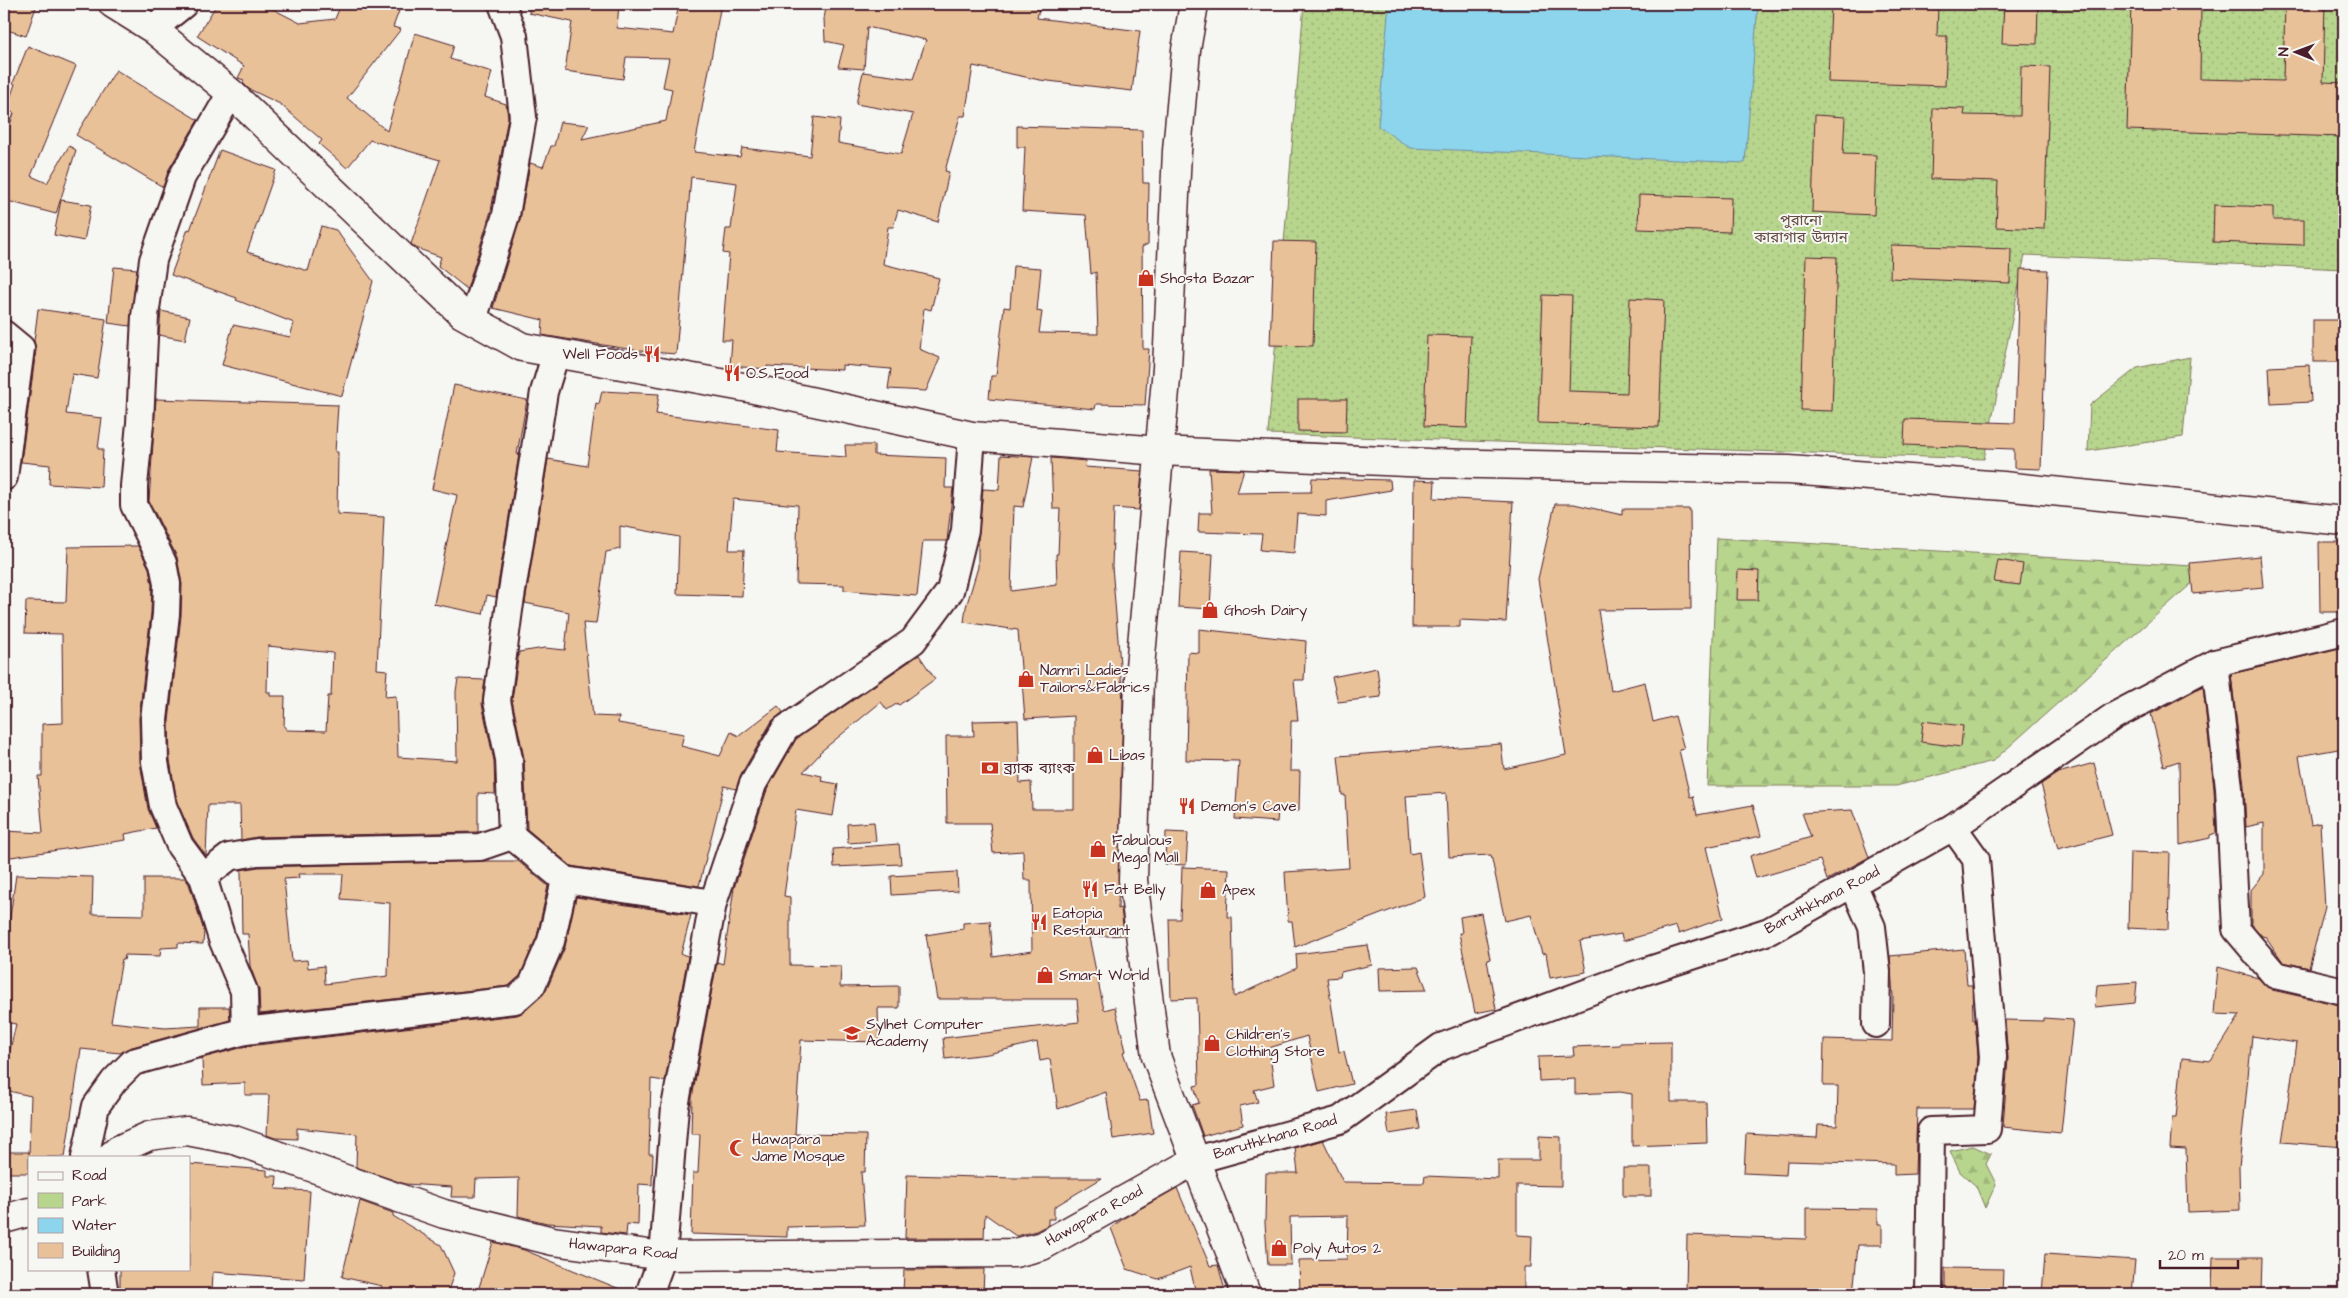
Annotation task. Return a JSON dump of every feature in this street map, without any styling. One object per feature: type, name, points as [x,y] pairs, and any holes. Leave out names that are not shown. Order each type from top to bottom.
[{"type":"main road","points":[[113,4],[153,29],[231,93],[462,314],[522,347],[754,389],[972,436],[1160,452],[1429,463],[1789,470],[2003,486],[2344,522]]},
{"type":"main road","points":[[1194,4],[1186,50],[1176,151],[1167,368],[1139,678],[1133,880],[1156,1056],[1246,1294]]},
{"type":"main road","name":"Hawapara Road","points":[[111,1156],[118,1150],[149,1136],[187,1131],[234,1140],[444,1214],[553,1241],[663,1256],[1015,1253],[1042,1246],[1196,1160]]},
{"type":"main road","points":[[4,1219],[28,1212]]},
{"type":"street","points":[[153,29],[184,4]]},
{"type":"street","points":[[473,320],[506,215],[523,117],[514,36],[502,4]]},
{"type":"street","points":[[231,93],[182,177],[153,260],[145,316],[134,505],[160,557],[167,584],[166,614],[154,720],[155,762],[163,806],[180,846],[203,877],[222,939],[244,991],[245,1031]]},
{"type":"street","points":[[4,334],[21,348],[4,477]]},
{"type":"street","points":[[556,353],[544,392],[497,701],[508,759],[512,836],[565,880],[713,903]]},
{"type":"street","points":[[649,1294],[663,1256],[675,1107],[713,903],[753,784],[785,728],[913,641],[950,591],[966,530],[972,436]]},
{"type":"street","name":"Baruthkhana Road","points":[[1196,1160],[1340,1120],[1442,1047],[1634,976],[1769,931],[1953,827],[2114,716],[2216,663],[2344,632]]},
{"type":"street","points":[[2216,663],[2229,788],[2236,929],[2275,975],[2344,991]]},
{"type":"street","points":[[1929,1294],[1931,1131],[1987,1130],[1993,1057],[1976,859],[1953,827]]},
{"type":"street","points":[[203,877],[229,857],[257,852],[480,847],[512,836]]},
{"type":"street","points":[[85,1156],[96,1106],[114,1081],[133,1062],[245,1031],[515,1000],[532,985],[551,941],[565,880]]},
{"type":"street","points":[[1853,884],[1872,927],[1877,972],[1876,1024]]},
{"type":"street","points":[[101,1270],[105,1294]]},
{"type":"green space","name":"পুরানো কারাগার উদ্যান","points":[[1304,4],[2344,4],[2344,269],[2025,255],[1984,459],[1268,434]]},
{"type":"green space","points":[[2190,357],[2183,437],[2088,451],[2090,405],[2137,368]]},
{"type":"green space","points":[[1717,538],[2210,567],[1993,761],[1896,786],[1707,786]]},
{"type":"green space","points":[[1973,1146],[1991,1154],[1986,1164],[1996,1184],[1985,1208],[1976,1186],[1960,1172],[1950,1151]]},
{"type":"water","points":[[1389,4],[1758,4],[1745,163],[1410,148],[1378,126]]},
{"type":"building","points":[[10,4],[37,4],[26,36],[4,29]]},
{"type":"building","points":[[217,4],[263,4],[300,23],[335,19],[341,4],[380,4],[399,11],[393,27],[401,29],[347,98],[387,131],[415,33],[454,45],[450,59],[492,72],[485,97],[506,104],[508,117],[491,211],[467,289],[438,266],[441,257],[416,248],[411,244],[440,160],[370,140],[347,168],[319,144],[322,140],[280,104],[249,89],[243,83],[244,80],[238,78],[244,66],[197,36]]},
{"type":"building","points":[[530,4],[619,4],[617,28],[673,34],[679,4],[721,4],[694,152],[740,157],[742,148],[810,156],[814,117],[840,120],[838,143],[901,154],[913,114],[856,104],[863,72],[913,79],[926,40],[867,27],[864,69],[838,67],[844,45],[825,41],[824,18],[827,4],[1040,4],[1037,18],[1140,31],[1132,91],[1040,80],[973,66],[965,116],[960,116],[945,171],[949,172],[938,222],[898,210],[893,227],[888,227],[883,264],[939,278],[931,310],[924,308],[919,349],[940,358],[926,391],[888,389],[891,369],[842,365],[842,370],[767,366],[767,369],[730,366],[732,340],[722,340],[729,254],[723,253],[726,229],[731,229],[737,183],[691,177],[676,354],[640,351],[542,335],[543,320],[493,308],[520,220],[530,163],[543,167],[551,146],[554,146],[560,122],[589,125],[582,139],[666,121],[672,89],[663,87],[669,58],[626,57],[623,79],[565,71],[572,22],[529,13]]},
{"type":"building","points":[[1831,4],[1938,4],[1937,36],[1947,36],[1945,86],[1828,82]]},
{"type":"building","points":[[2004,4],[2038,4],[2037,44],[2002,43]]},
{"type":"building","points":[[2131,4],[2201,4],[2200,79],[2283,81],[2285,4],[2325,4],[2323,82],[2344,83],[2344,137],[2127,130]]},
{"type":"building","points":[[28,46],[76,66],[31,176],[47,183],[69,146],[76,150],[56,214],[4,200],[4,143],[14,113],[6,110],[15,84],[13,83]]},
{"type":"building","points":[[2021,66],[2050,67],[2044,229],[1996,227],[1998,181],[1931,179],[1933,108],[1965,109],[1964,115],[2020,116]]},
{"type":"building","points":[[116,70],[198,120],[169,169],[163,187],[76,135]]},
{"type":"building","points":[[1815,115],[1845,117],[1843,154],[1876,155],[1874,215],[1812,212]]},
{"type":"building","points":[[1017,126],[1142,130],[1143,183],[1149,183],[1148,244],[1142,247],[1143,349],[1149,349],[1145,405],[1096,404],[1095,409],[989,399],[991,376],[996,376],[1004,307],[1010,308],[1013,266],[1041,268],[1037,311],[1042,312],[1039,333],[1098,334],[1096,272],[1091,274],[1086,215],[1022,211],[1025,147],[1017,147]]},
{"type":"building","points":[[220,150],[276,170],[247,252],[308,271],[321,226],[336,230],[373,281],[342,396],[222,365],[233,325],[290,337],[294,323],[236,300],[237,298],[171,275]]},
{"type":"building","points":[[1639,195],[1731,198],[1730,232],[1638,229]]},
{"type":"building","points":[[61,200],[91,205],[84,241],[54,235]]},
{"type":"building","points":[[2214,205],[2273,207],[2273,220],[2304,220],[2304,245],[2213,242]]},
{"type":"building","points":[[1274,241],[1316,242],[1313,346],[1270,345]]},
{"type":"building","points":[[1891,245],[2011,249],[2010,283],[1890,278]]},
{"type":"building","points":[[1806,256],[1837,257],[1832,411],[1801,410]]},
{"type":"building","points":[[114,267],[137,269],[130,326],[108,323]]},
{"type":"building","points":[[2020,269],[2048,270],[2041,469],[2014,468],[2014,449],[1904,445],[1905,419],[2015,423]]},
{"type":"building","points":[[1543,295],[1572,296],[1569,391],[1627,393],[1630,298],[1664,300],[1659,427],[1538,423]]},
{"type":"building","points":[[38,309],[106,319],[97,378],[72,374],[66,414],[102,418],[98,449],[103,449],[101,487],[49,484],[50,465],[21,462],[36,350],[34,341]]},
{"type":"building","points":[[161,311],[190,317],[185,340],[159,335]]},
{"type":"building","points":[[2313,320],[2343,320],[2343,362],[2313,362]]},
{"type":"building","points":[[1427,335],[1471,336],[1467,428],[1424,426]]},
{"type":"building","points":[[2309,365],[2311,402],[2271,404],[2269,367]]},
{"type":"building","points":[[454,385],[527,400],[496,597],[487,595],[483,614],[434,604],[457,495],[432,489]]},
{"type":"building","points":[[602,391],[659,394],[656,414],[779,430],[777,452],[846,457],[845,445],[874,445],[874,455],[946,458],[945,488],[953,488],[947,541],[923,541],[917,596],[844,590],[844,585],[796,584],[798,505],[733,499],[729,550],[744,550],[742,596],[677,594],[679,537],[620,526],[620,549],[606,552],[596,624],[583,623],[593,716],[619,717],[618,723],[684,734],[681,746],[720,756],[731,732],[739,736],[778,706],[783,712],[772,721],[740,776],[736,789],[724,786],[699,886],[571,866],[527,829],[524,758],[512,700],[519,652],[545,648],[565,650],[569,612],[525,603],[548,459],[587,466],[596,403],[599,404]]},
{"type":"building","points":[[156,399],[338,405],[335,452],[338,452],[337,514],[384,517],[377,669],[387,670],[385,697],[396,696],[398,757],[457,761],[456,691],[458,679],[485,680],[482,704],[494,761],[495,794],[478,793],[478,832],[257,837],[241,840],[240,805],[208,805],[206,856],[193,838],[177,802],[170,760],[169,721],[181,616],[182,584],[177,557],[149,501]],"holes":[[[268,646],[333,653],[331,696],[328,696],[326,731],[286,730],[286,727],[284,727],[285,696],[270,696],[270,692],[267,692]]]},
{"type":"building","points":[[1298,399],[1347,399],[1346,432],[1298,431]]},
{"type":"building","points":[[1001,455],[1033,457],[1023,507],[1014,506],[1011,591],[1057,585],[1056,554],[1058,554],[1060,509],[1053,509],[1051,458],[1086,461],[1085,467],[1142,471],[1139,510],[1114,508],[1112,566],[1123,701],[1118,909],[1121,908],[1124,935],[1089,937],[1104,1010],[1115,1007],[1126,1051],[1123,1052],[1140,1101],[1148,1100],[1153,1133],[1113,1139],[1106,1092],[1058,1109],[1050,1059],[1040,1061],[1037,1042],[988,1054],[945,1059],[943,1038],[1079,1022],[1077,999],[937,999],[926,935],[963,929],[963,923],[990,921],[993,957],[1032,951],[1031,880],[1024,880],[1023,851],[993,853],[990,823],[947,823],[946,736],[974,736],[973,721],[1018,720],[1020,783],[1031,782],[1032,809],[1074,809],[1074,716],[1025,719],[1018,630],[964,622],[966,607],[978,567],[978,541],[983,489],[999,490]]},
{"type":"building","points":[[1209,469],[1244,470],[1237,493],[1311,492],[1312,478],[1390,480],[1391,490],[1326,501],[1326,516],[1297,514],[1294,553],[1260,550],[1262,534],[1198,532],[1199,513],[1212,513]]},
{"type":"building","points":[[1414,480],[1435,481],[1434,498],[1513,502],[1506,622],[1460,620],[1460,627],[1412,627]]},
{"type":"building","points":[[1555,504],[1574,504],[1622,515],[1622,509],[1690,509],[1691,609],[1598,610],[1611,691],[1645,682],[1653,722],[1675,716],[1684,749],[1679,750],[1690,797],[1693,796],[1697,815],[1753,805],[1761,836],[1706,847],[1723,918],[1679,934],[1676,926],[1623,941],[1621,934],[1580,941],[1586,972],[1550,978],[1546,953],[1542,954],[1531,915],[1505,921],[1491,855],[1449,857],[1446,793],[1406,796],[1410,854],[1419,852],[1425,897],[1295,947],[1292,921],[1288,921],[1285,872],[1349,868],[1345,795],[1342,795],[1338,756],[1501,744],[1504,769],[1566,755],[1538,579]]},
{"type":"building","points":[[2319,542],[2344,542],[2344,612],[2320,612]]},
{"type":"building","points":[[138,546],[149,568],[152,585],[151,613],[139,718],[140,762],[148,809],[156,828],[125,834],[126,840],[4,858],[4,831],[43,833],[38,776],[42,776],[42,724],[63,723],[62,634],[25,633],[26,601],[66,602],[68,547]]},
{"type":"building","points":[[1181,552],[1213,554],[1210,609],[1178,607]]},
{"type":"building","points":[[2260,556],[2263,587],[2193,594],[2190,563]]},
{"type":"building","points":[[1998,560],[2023,564],[2020,585],[1994,582]]},
{"type":"building","points":[[1738,570],[1759,571],[1758,600],[1737,600]]},
{"type":"building","points":[[1199,629],[1306,641],[1304,680],[1294,680],[1298,721],[1291,721],[1290,771],[1300,771],[1299,811],[1278,810],[1277,822],[1235,819],[1239,761],[1186,760],[1188,652],[1199,653]]},
{"type":"building","points":[[2344,647],[2344,748],[2299,756],[2311,825],[2320,823],[2325,907],[2309,968],[2283,962],[2266,937],[2262,936],[2251,923],[2251,890],[2264,874],[2264,823],[2246,827],[2244,786],[2231,674]]},
{"type":"building","points":[[919,655],[935,679],[899,705],[898,703],[887,710],[881,702],[819,753],[803,772],[822,776],[821,781],[838,784],[833,816],[796,810],[784,896],[790,897],[790,965],[841,966],[840,987],[899,986],[899,1008],[878,1008],[879,1042],[801,1040],[795,1134],[866,1135],[865,1172],[861,1172],[865,1225],[787,1227],[787,1237],[691,1234],[693,1173],[698,1173],[700,1134],[691,1134],[692,1098],[717,962],[723,964],[734,888],[767,790],[796,739]]},
{"type":"building","points":[[1377,668],[1381,697],[1338,702],[1332,677]]},
{"type":"building","points":[[2203,686],[2214,789],[2216,833],[2210,835],[2210,838],[2180,845],[2179,761],[2164,766],[2151,714]]},
{"type":"building","points":[[1923,721],[1963,726],[1961,747],[1921,742]]},
{"type":"building","points":[[2094,763],[2112,835],[2058,849],[2041,784],[2058,773]]},
{"type":"building","points":[[1852,810],[1869,857],[1827,880],[1820,860],[1756,878],[1750,856],[1811,837],[1802,813]]},
{"type":"building","points":[[874,822],[876,841],[848,843],[847,824]]},
{"type":"building","points":[[1166,832],[1188,833],[1186,865],[1165,864]]},
{"type":"building","points":[[899,844],[901,864],[834,867],[833,849]]},
{"type":"building","points":[[2130,852],[2170,853],[2168,930],[2128,928]]},
{"type":"building","points":[[518,861],[548,886],[537,936],[520,976],[509,986],[260,1014],[259,990],[250,966],[248,934],[242,934],[241,870],[258,867]],"holes":[[[298,874],[343,874],[341,899],[390,903],[388,976],[325,984],[324,966],[308,968],[307,960],[292,961],[284,879],[299,878]]]},
{"type":"building","points":[[1182,867],[1229,869],[1227,917],[1232,917],[1234,997],[1297,968],[1296,954],[1368,945],[1372,965],[1341,972],[1340,977],[1327,978],[1339,1052],[1344,1051],[1352,1084],[1319,1092],[1307,1036],[1269,1048],[1274,1085],[1254,1090],[1258,1102],[1240,1106],[1243,1125],[1203,1136],[1192,1105],[1199,1103],[1194,1086],[1199,1085],[1197,998],[1171,999],[1169,919],[1180,919]]},
{"type":"building","points":[[957,872],[958,891],[892,895],[891,876]]},
{"type":"building","points":[[16,875],[93,877],[92,914],[144,915],[144,878],[185,878],[189,884],[204,931],[203,944],[178,943],[178,947],[161,948],[160,956],[125,955],[124,960],[122,959],[111,1022],[165,1028],[200,1026],[200,1007],[229,1007],[230,1020],[129,1048],[120,1053],[81,1049],[65,1156],[28,1156],[28,1173],[4,1173],[4,1152],[29,1152],[29,1154],[31,1096],[4,1090],[4,1076],[16,1024],[4,1022],[4,959]]},
{"type":"building","points":[[576,897],[691,915],[681,954],[688,956],[665,1081],[651,1079],[649,1154],[653,1154],[652,1185],[639,1184],[638,1225],[627,1224],[626,1235],[601,1232],[601,1226],[547,1223],[518,1216],[519,1178],[476,1179],[475,1197],[451,1197],[452,1187],[405,1184],[356,1167],[357,1134],[297,1128],[297,1139],[275,1138],[267,1135],[269,1095],[245,1095],[245,1083],[203,1085],[202,1058],[248,1046],[517,1015],[524,1012],[546,991],[565,947]]},
{"type":"building","points":[[1481,913],[1490,959],[1487,960],[1496,1009],[1475,1013],[1459,933],[1462,933],[1460,917]]},
{"type":"building","points":[[1964,949],[1967,985],[1972,985],[1973,1019],[1975,1019],[1978,1057],[1974,1109],[1917,1109],[1915,1174],[1894,1175],[1894,1164],[1787,1161],[1786,1175],[1744,1173],[1746,1134],[1817,1138],[1818,1125],[1837,1126],[1838,1086],[1823,1086],[1824,1039],[1892,1041],[1893,996],[1890,956]]},
{"type":"building","points":[[1418,967],[1427,990],[1380,991],[1379,968]]},
{"type":"building","points":[[2218,967],[2258,978],[2272,990],[2344,1006],[2344,1147],[2282,1142],[2297,1043],[2252,1036],[2239,1167],[2240,1210],[2188,1212],[2186,1149],[2170,1148],[2172,1118],[2176,1118],[2182,1058],[2211,1061],[2240,1015],[2214,1014]]},
{"type":"building","points":[[2137,982],[2135,1003],[2095,1007],[2097,985]]},
{"type":"building","points":[[2043,1018],[2073,1020],[2061,1133],[2003,1127],[2008,1058],[2005,1020],[2043,1021]]},
{"type":"building","points":[[1671,1042],[1671,1102],[1706,1102],[1707,1143],[1632,1146],[1632,1094],[1620,1092],[1575,1094],[1575,1079],[1539,1081],[1538,1057],[1574,1056],[1573,1047],[1620,1045],[1620,1043]]},
{"type":"building","points":[[1417,1110],[1420,1129],[1389,1134],[1386,1114]]},
{"type":"building","points":[[1539,1136],[1561,1137],[1561,1186],[1517,1185],[1517,1235],[1532,1236],[1531,1267],[1524,1267],[1524,1294],[1300,1294],[1299,1260],[1347,1259],[1348,1216],[1290,1217],[1291,1265],[1268,1265],[1265,1223],[1266,1173],[1298,1173],[1295,1148],[1323,1140],[1343,1182],[1424,1183],[1425,1176],[1498,1179],[1498,1160],[1539,1160]]},
{"type":"building","points":[[190,1164],[267,1170],[267,1176],[277,1176],[276,1189],[310,1191],[304,1279],[213,1272],[212,1294],[120,1294],[120,1270],[190,1270]]},
{"type":"building","points":[[1623,1168],[1651,1168],[1651,1196],[1623,1196]]},
{"type":"building","points":[[907,1175],[1102,1178],[1054,1207],[1054,1219],[1048,1219],[1048,1225],[1036,1231],[1016,1236],[985,1214],[984,1238],[905,1238]]},
{"type":"building","points":[[1177,1188],[1210,1266],[1218,1265],[1226,1294],[1196,1294],[1190,1267],[1158,1279],[1127,1269],[1111,1228],[1124,1218]]},
{"type":"building","points":[[360,1201],[393,1213],[393,1216],[441,1245],[454,1273],[447,1294],[392,1294],[380,1291],[382,1286],[342,1277]]},
{"type":"building","points":[[1806,1208],[1878,1209],[1878,1224],[1882,1224],[1882,1245],[1858,1245],[1853,1294],[1686,1294],[1687,1235],[1806,1239]]},
{"type":"building","points":[[493,1242],[524,1250],[632,1294],[477,1294]]},
{"type":"building","points":[[2045,1254],[2135,1260],[2132,1294],[2042,1294]]},
{"type":"building","points":[[2213,1257],[2262,1257],[2261,1294],[2212,1294]]},
{"type":"building","points":[[1945,1268],[2003,1269],[2002,1294],[1945,1294]]},
{"type":"building","points":[[984,1269],[983,1294],[903,1294],[904,1270]]},
{"type":"place","name":"Shosta Bazar","points":[[1146,278]]},
{"type":"place","name":"Well Foods","points":[[652,354]]},
{"type":"place","name":"O.S Food","points":[[732,373]]},
{"type":"place","name":"Ghosh Dairy","points":[[1210,610]]},
{"type":"place","name":"Namri Ladies Tailors&Fabrics","points":[[1026,679]]},
{"type":"place","name":"Libas","points":[[1095,755]]},
{"type":"place","name":"ব্র্যাক ব্যাংক","points":[[990,768]]},
{"type":"place","name":"Demon's Cave","points":[[1187,806]]},
{"type":"place","name":"Fabulous Mega Mall","points":[[1098,849]]},
{"type":"place","name":"Fat Belly","points":[[1090,889]]},
{"type":"place","name":"Apex","points":[[1208,890]]},
{"type":"place","name":"Eatopia Restaurant","points":[[1039,922]]},
{"type":"place","name":"Smart World","points":[[1045,975]]},
{"type":"place","name":"Sylhet Computer Academy","points":[[852,1033]]},
{"type":"place","name":"Children's Clothing Store","points":[[1212,1043]]},
{"type":"place","name":"Hawapara Jame Mosque","points":[[738,1148]]},
{"type":"place","name":"Poly Autos 2","points":[[1279,1248]]}]
